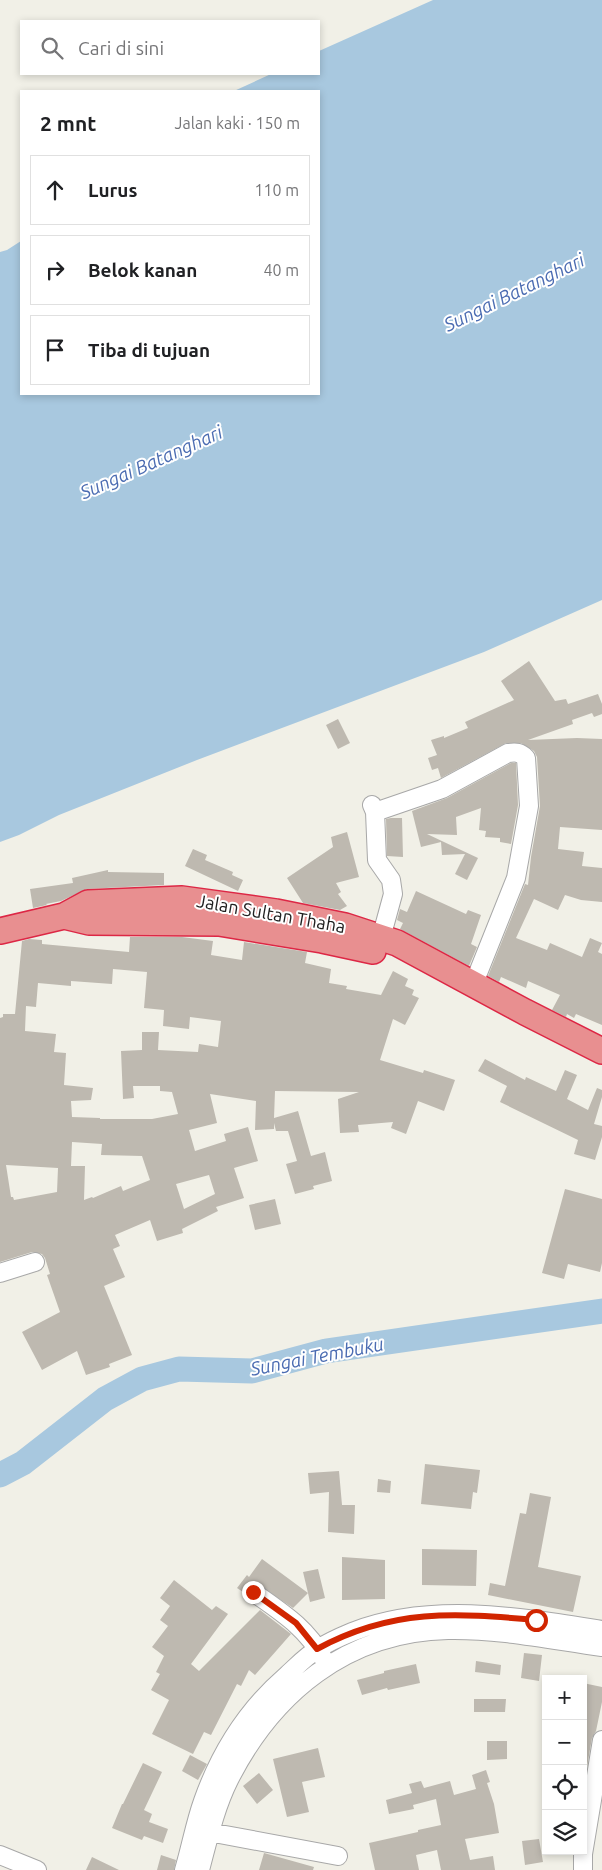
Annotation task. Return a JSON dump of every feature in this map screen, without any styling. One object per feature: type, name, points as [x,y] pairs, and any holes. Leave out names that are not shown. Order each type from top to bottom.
[{"type":"highway","name":"Jalan Sultan Thaha","points":[[0,931],[64,916],[89,922],[275,922],[345,926],[397,943],[474,984],[521,1020],[602,1069]]},
{"type":"highway","name":"Jalan Sultan Thaha","points":[[275,922],[365,948],[394,959],[521,1020],[602,1051]]},
{"type":"street","points":[[381,938],[392,894],[391,880],[377,860],[374,809],[442,789],[508,753],[522,753],[526,758],[529,806],[516,878],[474,984]]},
{"type":"street","points":[[0,1272],[35,1262]]},
{"type":"street","points":[[253,1592],[296,1623],[317,1649],[327,1666]]},
{"type":"street","points":[[200,1870],[203,1801],[228,1748],[246,1717],[268,1691],[317,1649],[337,1638],[361,1629],[383,1622],[417,1616],[473,1614],[536,1620],[602,1630]]},
{"type":"street","points":[[184,1870],[228,1781],[258,1732],[296,1689],[345,1654],[368,1644],[421,1632],[448,1630],[485,1631],[602,1647]]},
{"type":"street","points":[[582,1870],[602,1740]]},
{"type":"street","points":[[203,1831],[338,1856]]},
{"type":"street","points":[[0,1855],[37,1870]]},
{"type":"water","name":"Sungai Batanghari","points":[[433,0],[602,0],[602,600],[484,652],[197,760],[59,815],[19,835],[0,842],[0,252],[20,242],[20,395],[320,395],[320,90],[236,90],[269,75],[320,75],[320,51]]},
{"type":"building","points":[[529,661],[555,701],[566,699],[568,704],[598,694],[602,704],[602,714],[594,717],[592,713],[572,720],[573,724],[528,740],[602,739],[602,830],[560,827],[558,849],[584,852],[582,866],[602,868],[602,902],[581,900],[565,895],[558,910],[534,899],[516,938],[547,950],[550,943],[582,957],[590,938],[602,943],[598,952],[602,954],[602,1025],[576,1014],[574,1018],[567,1014],[566,1017],[552,1010],[560,995],[528,981],[526,988],[501,977],[499,982],[488,976],[525,884],[528,885],[540,806],[537,757],[534,751],[521,743],[506,743],[441,778],[438,768],[432,770],[428,758],[437,755],[431,740],[444,736],[444,738],[468,728],[465,722],[514,700],[501,681]]},
{"type":"building","points":[[338,719],[350,743],[338,749],[326,725]]},
{"type":"building","points":[[511,763],[516,763],[518,805],[511,844],[500,842],[500,838],[485,837],[486,831],[479,830],[481,808],[456,817],[457,835],[427,834],[478,858],[467,880],[455,874],[465,854],[442,855],[441,842],[421,847],[412,811],[447,798]]},
{"type":"building","points":[[402,818],[403,857],[387,856],[386,819]]},
{"type":"building","points":[[347,832],[359,877],[336,883],[341,892],[338,894],[347,906],[340,910],[303,903],[287,878],[333,847],[331,837]]},
{"type":"building","points":[[193,849],[207,855],[205,860],[233,872],[232,875],[243,880],[238,891],[185,866]]},
{"type":"building","points":[[108,870],[108,872],[164,873],[164,885],[87,889],[61,901],[33,908],[30,889],[73,883],[72,878]]},
{"type":"building","points":[[416,891],[466,914],[468,910],[481,915],[471,944],[477,947],[469,966],[400,929],[403,923],[397,920],[400,909],[407,912]]},
{"type":"building","points":[[130,937],[182,937],[213,941],[211,955],[242,960],[244,942],[307,952],[305,963],[331,969],[329,983],[347,986],[346,989],[381,995],[393,971],[408,979],[405,986],[414,990],[412,995],[419,998],[405,1025],[393,1019],[380,1060],[423,1073],[424,1070],[455,1080],[444,1111],[418,1101],[406,1134],[391,1128],[393,1122],[358,1125],[359,1132],[340,1133],[338,1099],[359,1092],[275,1091],[274,1118],[298,1111],[311,1156],[325,1152],[332,1181],[313,1186],[314,1189],[295,1194],[286,1164],[297,1161],[288,1131],[276,1131],[274,1123],[274,1129],[255,1130],[256,1101],[210,1094],[217,1123],[189,1130],[195,1151],[226,1141],[224,1134],[248,1127],[258,1161],[234,1168],[244,1198],[216,1207],[218,1211],[182,1229],[183,1233],[157,1241],[150,1220],[115,1235],[120,1246],[113,1249],[125,1277],[104,1286],[132,1355],[109,1364],[110,1367],[86,1375],[77,1351],[42,1370],[22,1332],[60,1312],[47,1275],[50,1274],[45,1258],[42,1254],[32,1252],[0,1262],[0,1018],[3,1017],[3,1014],[15,1014],[22,941],[29,939],[42,940],[42,944],[129,952]],"holes":[[[113,969],[147,972],[144,1008],[164,1010],[163,1026],[189,1029],[190,1017],[221,1021],[218,1047],[199,1044],[198,1052],[158,1050],[159,1032],[142,1032],[142,1050],[121,1051],[123,1099],[134,1098],[133,1086],[160,1086],[160,1091],[172,1092],[178,1114],[152,1119],[72,1117],[71,1101],[91,1100],[93,1088],[64,1085],[66,1053],[54,1052],[56,1034],[25,1031],[26,1006],[36,1007],[38,983],[71,986],[71,981],[112,984]],[[72,1142],[102,1144],[101,1155],[142,1156],[150,1180],[123,1191],[121,1186],[84,1200],[85,1166],[71,1166]],[[6,1165],[58,1168],[57,1192],[14,1200],[11,1197]],[[209,1175],[215,1194],[184,1209],[176,1184]]]},
{"type":"building","points":[[485,1059],[525,1080],[526,1077],[556,1091],[565,1070],[577,1075],[567,1099],[588,1110],[597,1088],[602,1090],[602,1097],[594,1124],[602,1126],[602,1137],[595,1160],[574,1154],[578,1140],[500,1102],[507,1086],[478,1071]]},
{"type":"building","points":[[565,1189],[602,1199],[602,1263],[600,1272],[568,1264],[564,1279],[542,1273]]},
{"type":"building","points":[[275,1199],[281,1224],[255,1230],[249,1205]]},
{"type":"building","points":[[425,1464],[480,1470],[477,1493],[473,1492],[471,1509],[421,1504]]},
{"type":"building","points":[[339,1471],[342,1505],[355,1505],[354,1534],[328,1532],[329,1492],[310,1494],[308,1473]]},
{"type":"building","points":[[378,1479],[391,1481],[390,1493],[377,1492]]},
{"type":"building","points":[[530,1493],[551,1497],[538,1567],[581,1576],[573,1612],[488,1595],[490,1583],[505,1586],[520,1513],[526,1514]]},
{"type":"building","points":[[422,1549],[477,1550],[476,1586],[422,1585]]},
{"type":"building","points":[[342,1557],[385,1560],[385,1599],[342,1600]]},
{"type":"building","points":[[262,1559],[308,1593],[293,1608],[254,1582],[249,1582],[243,1592],[237,1588],[247,1575],[249,1577]]},
{"type":"building","points":[[318,1569],[325,1598],[310,1602],[303,1572]]},
{"type":"building","points":[[174,1580],[212,1610],[216,1606],[228,1614],[191,1664],[199,1671],[260,1610],[291,1634],[255,1675],[249,1670],[241,1686],[237,1684],[211,1735],[204,1732],[193,1754],[152,1734],[169,1700],[151,1690],[160,1674],[156,1672],[164,1656],[152,1647],[168,1626],[160,1620],[170,1606],[160,1598]]},
{"type":"building","points":[[524,1653],[542,1655],[539,1681],[521,1678]]},
{"type":"building","points":[[476,1661],[501,1665],[500,1675],[475,1672]]},
{"type":"building","points":[[416,1664],[420,1683],[388,1690],[387,1688],[362,1695],[357,1680],[384,1673],[384,1671]]},
{"type":"building","points":[[587,1684],[602,1687],[602,1702],[596,1731],[592,1738],[587,1767]]},
{"type":"building","points":[[474,1699],[506,1699],[505,1712],[474,1712]]},
{"type":"building","points":[[487,1741],[507,1741],[507,1759],[487,1760]]},
{"type":"building","points":[[318,1748],[325,1777],[302,1782],[309,1812],[287,1817],[273,1759]]},
{"type":"building","points":[[190,1755],[207,1764],[198,1780],[182,1771]]},
{"type":"building","points":[[143,1763],[162,1772],[144,1810],[152,1814],[149,1822],[168,1829],[163,1843],[144,1836],[142,1840],[112,1828]]},
{"type":"building","points":[[486,1770],[490,1782],[487,1783],[494,1804],[499,1833],[465,1839],[470,1860],[493,1856],[495,1870],[441,1870],[437,1850],[416,1855],[419,1870],[375,1870],[369,1843],[441,1825],[436,1799],[413,1805],[414,1809],[389,1814],[386,1800],[412,1793],[409,1784],[421,1781],[424,1788],[450,1781],[454,1795],[476,1789],[472,1775]]},
{"type":"building","points":[[259,1773],[273,1790],[257,1804],[243,1786]]},
{"type":"building","points":[[539,1839],[543,1862],[525,1865],[522,1841]]},
{"type":"building","points":[[264,1853],[314,1867],[313,1870],[259,1870]]},
{"type":"building","points":[[161,1855],[176,1860],[174,1870],[157,1870]]},
{"type":"building","points":[[92,1857],[119,1870],[86,1870]]},
{"type":"waterway","name":"Sungai Tembuku","points":[[0,1475],[23,1463],[105,1399],[142,1379],[179,1369],[252,1371],[326,1351],[602,1311]]},
{"type":"route","points":[[253,1592],[296,1623],[317,1649],[337,1638],[361,1629],[383,1622],[417,1616],[473,1614],[536,1620]]}]
